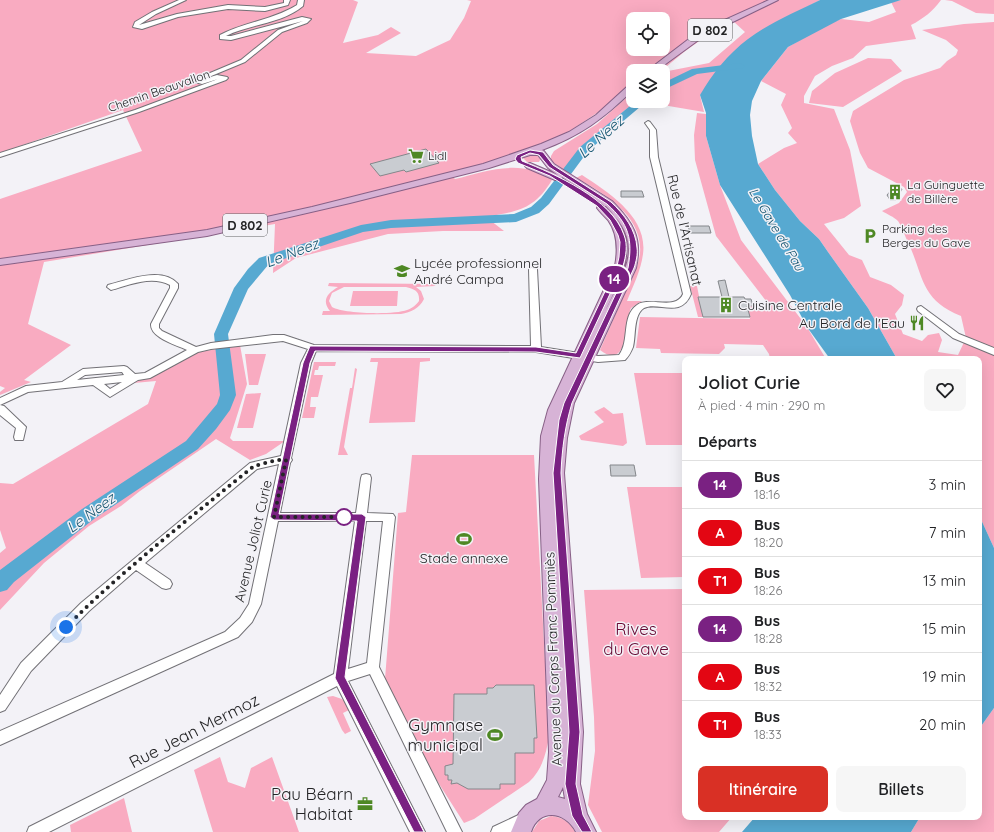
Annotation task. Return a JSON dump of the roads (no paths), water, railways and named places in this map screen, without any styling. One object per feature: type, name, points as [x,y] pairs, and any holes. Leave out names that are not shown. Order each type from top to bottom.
[{"type":"main road","name":"D 802","points":[[661,64],[701,34],[774,0]]},
{"type":"main road","points":[[559,140],[542,164],[527,165],[518,159],[519,156],[559,140],[597,119],[626,92]]},
{"type":"main road","points":[[530,152],[541,153],[545,158]]},
{"type":"main road","name":"D 802","points":[[0,262],[69,251],[206,234],[269,220],[486,166],[519,156]]},
{"type":"main road","name":"Avenue du Corps Franc Pommiès","points":[[545,158],[556,173]]},
{"type":"main road","name":"D 802","points":[[486,166],[527,165]]},
{"type":"main road","name":"Avenue du Corps Franc Pommiès","points":[[527,165],[556,173],[615,209],[627,225],[634,243],[634,258],[631,268],[554,410],[547,447],[546,480],[558,752],[556,781],[544,806]]},
{"type":"main road","name":"Avenue du Corps Franc Pommiès","points":[[582,824],[571,784],[574,732],[557,473],[563,420],[575,388],[584,357]]},
{"type":"main road","points":[[524,825],[534,811],[544,806],[553,805],[562,806],[570,810],[582,824]]},
{"type":"street","points":[[183,0],[154,13],[137,23],[136,27],[142,27],[177,16],[228,7],[272,8],[286,4],[287,0]]},
{"type":"street","name":"Chemin Beauvallon","points":[[0,155],[137,111],[224,80],[224,78],[218,77],[200,82],[194,81],[242,61],[280,30],[305,22],[308,19],[302,19],[226,39],[222,38],[222,36],[240,27],[296,9],[300,6],[301,0]]},
{"type":"street","name":"Rue de l'Artisanat","points":[[584,357],[622,358],[628,354],[634,314],[638,308],[646,305],[674,305],[685,299],[687,294],[654,156],[653,130],[648,124]]},
{"type":"street","points":[[532,269],[536,349]]},
{"type":"street","points":[[111,287],[154,277],[169,280],[174,284],[174,288],[155,324],[155,328],[159,334],[195,350]]},
{"type":"street","points":[[921,308],[956,336],[994,352]]},
{"type":"street","points":[[0,402],[26,388],[147,376],[195,350],[248,340],[284,338],[313,348],[536,349],[584,357]]},
{"type":"street","name":"Avenue Joliot Curie","points":[[0,738],[229,636],[241,628],[250,617],[255,604],[306,363],[313,348]]},
{"type":"street","points":[[64,384],[83,372],[124,369],[135,377]]},
{"type":"street","points":[[94,381],[110,394],[135,377]]},
{"type":"street","points":[[0,409],[21,427],[19,437]]},
{"type":"street","points":[[0,706],[26,667],[85,607],[136,563],[254,466],[277,460],[286,460]]},
{"type":"street","points":[[366,478],[340,678],[418,832]]},
{"type":"street","points":[[274,517],[389,517],[374,667],[455,832]]},
{"type":"street","points":[[136,563],[166,584]]},
{"type":"street","name":"Rue Jean Mermoz","points":[[34,832],[340,678],[374,667]]},
{"type":"street","points":[[498,832],[524,825]]},
{"type":"water","name":"Le Gave de Pau","points":[[820,0],[901,0],[841,19],[788,47],[761,81],[752,101],[750,115],[752,136],[758,164],[775,190],[800,221],[819,239],[868,308],[895,356],[828,356],[807,327],[790,295],[720,185],[706,136],[706,113],[700,95],[721,65],[734,51],[756,33]]},
{"type":"water","points":[[982,522],[994,548],[994,708],[982,725]]},
{"type":"water","points":[[752,820],[918,820],[911,832],[742,832]]},
{"type":"waterway","name":"Le Neez","points":[[670,84],[695,71],[740,66]]},
{"type":"waterway","name":"Le Neez","points":[[0,584],[7,576],[88,514],[192,445],[210,425],[224,406],[228,395],[221,334],[241,288],[253,272],[264,261],[361,229],[391,224],[516,218],[535,210],[545,201],[584,149],[634,108]]},
{"type":"place","name":"Lidl","points":[[416,156]]},
{"type":"place","name":"La Guinguette de Billère","points":[[895,192]]},
{"type":"place","name":"Parking des Berges du Gave","points":[[870,236]]},
{"type":"place","name":"Lycée professionnel André Campa","points":[[402,271]]},
{"type":"place","name":"Cuisine Centrale","points":[[726,305]]},
{"type":"place","name":"Au Bord de l'Eau","points":[[917,323]]},
{"type":"place","name":"Stade annexe","points":[[464,539]]},
{"type":"place","name":"Gymnase municipal","points":[[495,735]]},
{"type":"place","name":"Pau Béarn Habitat","points":[[365,804]]},
{"type":"park label","name":"Rives du Gave","points":[[636,639]]}]
